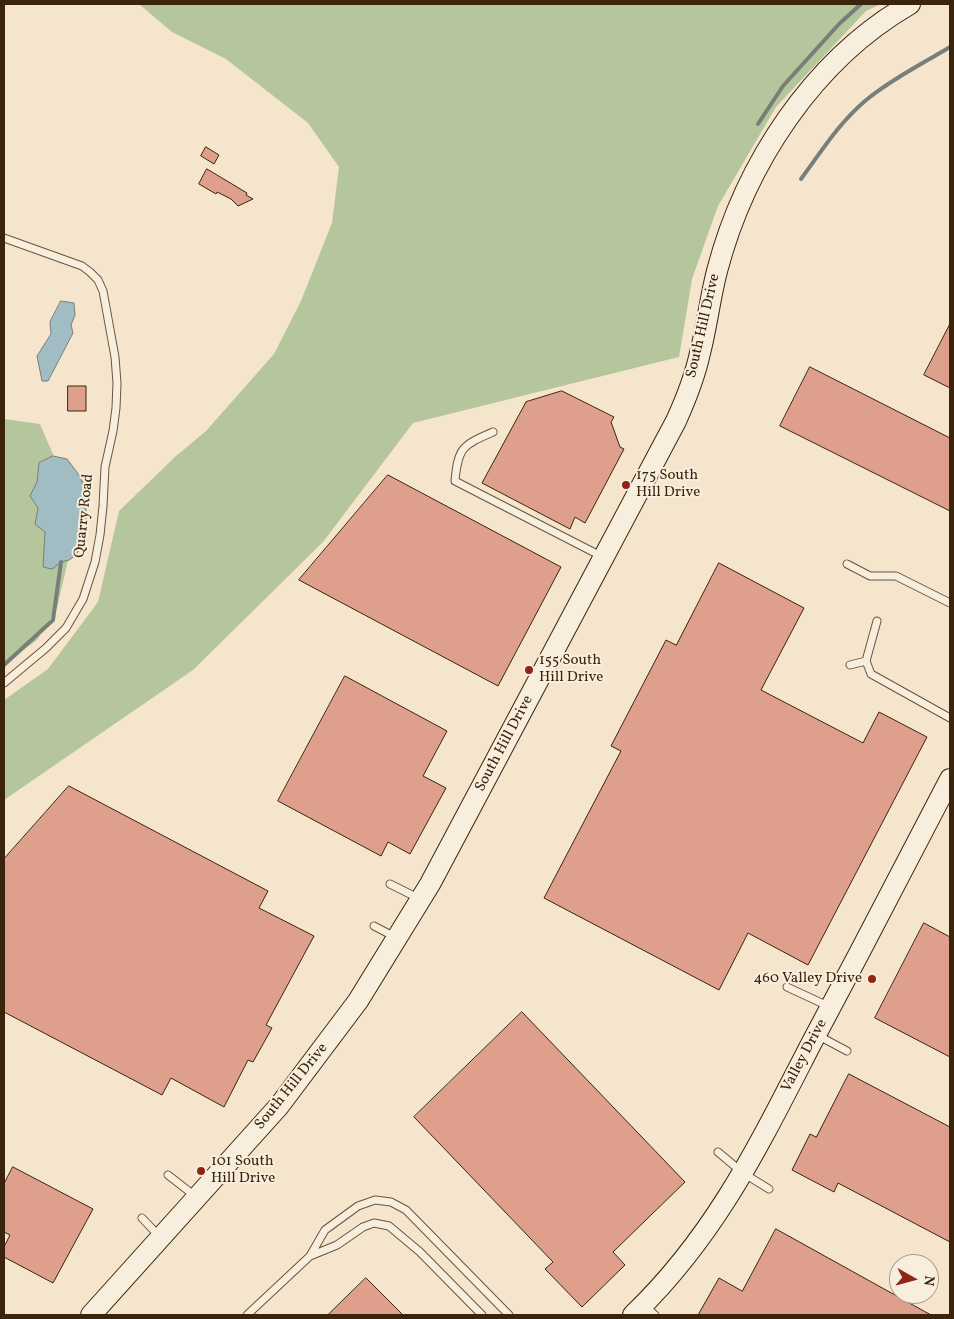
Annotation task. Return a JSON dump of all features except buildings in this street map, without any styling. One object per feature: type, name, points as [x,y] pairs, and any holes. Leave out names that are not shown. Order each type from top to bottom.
[{"type":"street","name":"South Hill Drive","points":[[90,1315],[198,1198],[279,1106],[358,1001],[398,939],[421,900],[682,407],[700,354],[713,285],[725,244],[740,205],[758,167],[805,96],[833,65],[863,36],[910,4]]},
{"type":"street","name":"Valley Drive","points":[[644,1312],[698,1242],[743,1173],[950,779]]},
{"type":"lane","name":"Quarry Road","points":[[4,238],[82,266],[98,280],[103,291],[115,357],[117,383],[114,431],[104,467],[100,535],[95,562],[83,598],[66,628],[46,648],[4,683]]},
{"type":"lane","points":[[494,432],[470,442],[457,458],[455,481],[604,557]]},
{"type":"lane","points":[[847,564],[870,576],[896,576],[950,604]]},
{"type":"lane","points":[[877,621],[866,661],[870,674],[950,718]]},
{"type":"lane","points":[[850,665],[866,661]]},
{"type":"lane","points":[[390,884],[421,900]]},
{"type":"lane","points":[[374,926],[398,939]]},
{"type":"lane","points":[[787,986],[831,1007]]},
{"type":"lane","points":[[816,1035],[848,1051]]},
{"type":"lane","points":[[718,1152],[743,1173],[769,1189]]},
{"type":"lane","points":[[168,1175],[198,1198]]},
{"type":"lane","points":[[248,1315],[310,1256],[326,1230],[358,1206],[375,1200],[391,1202],[406,1210],[509,1315]]},
{"type":"lane","points":[[142,1218],[161,1238]]},
{"type":"lane","points":[[310,1256],[337,1244],[363,1227],[374,1223],[389,1226],[420,1252],[482,1315]]},
{"type":"green space","points":[[139,4],[881,4],[866,11],[776,107],[718,206],[692,279],[679,357],[413,423],[323,542],[193,670],[4,800],[4,700],[48,669],[98,602],[119,511],[176,456],[206,431],[274,354],[301,301],[332,223],[339,167],[308,123],[226,59],[172,32]]},
{"type":"green space","points":[[4,419],[40,424],[64,480],[88,473],[57,608],[37,640],[4,664]]},
{"type":"water","points":[[61,301],[74,303],[75,315],[71,325],[73,333],[48,381],[42,381],[37,356],[51,334],[50,322]]},
{"type":"water","points":[[53,456],[67,459],[79,475],[86,492],[86,520],[81,547],[75,556],[61,562],[52,569],[43,567],[45,532],[35,524],[38,508],[30,496],[37,482],[39,463]]},
{"type":"waterway","points":[[758,124],[783,86],[839,24],[861,4]]},
{"type":"waterway","points":[[801,179],[839,128],[865,101],[895,79],[950,47]]},
{"type":"waterway","points":[[4,665],[53,620],[61,562]]},
{"type":"place","name":"175 South Hill Drive","points":[[626,485]]},
{"type":"place","name":"155 South Hill Drive","points":[[529,670]]},
{"type":"place","name":"460 Valley Drive","points":[[872,979]]},
{"type":"place","name":"101 South Hill Drive","points":[[201,1171]]}]
